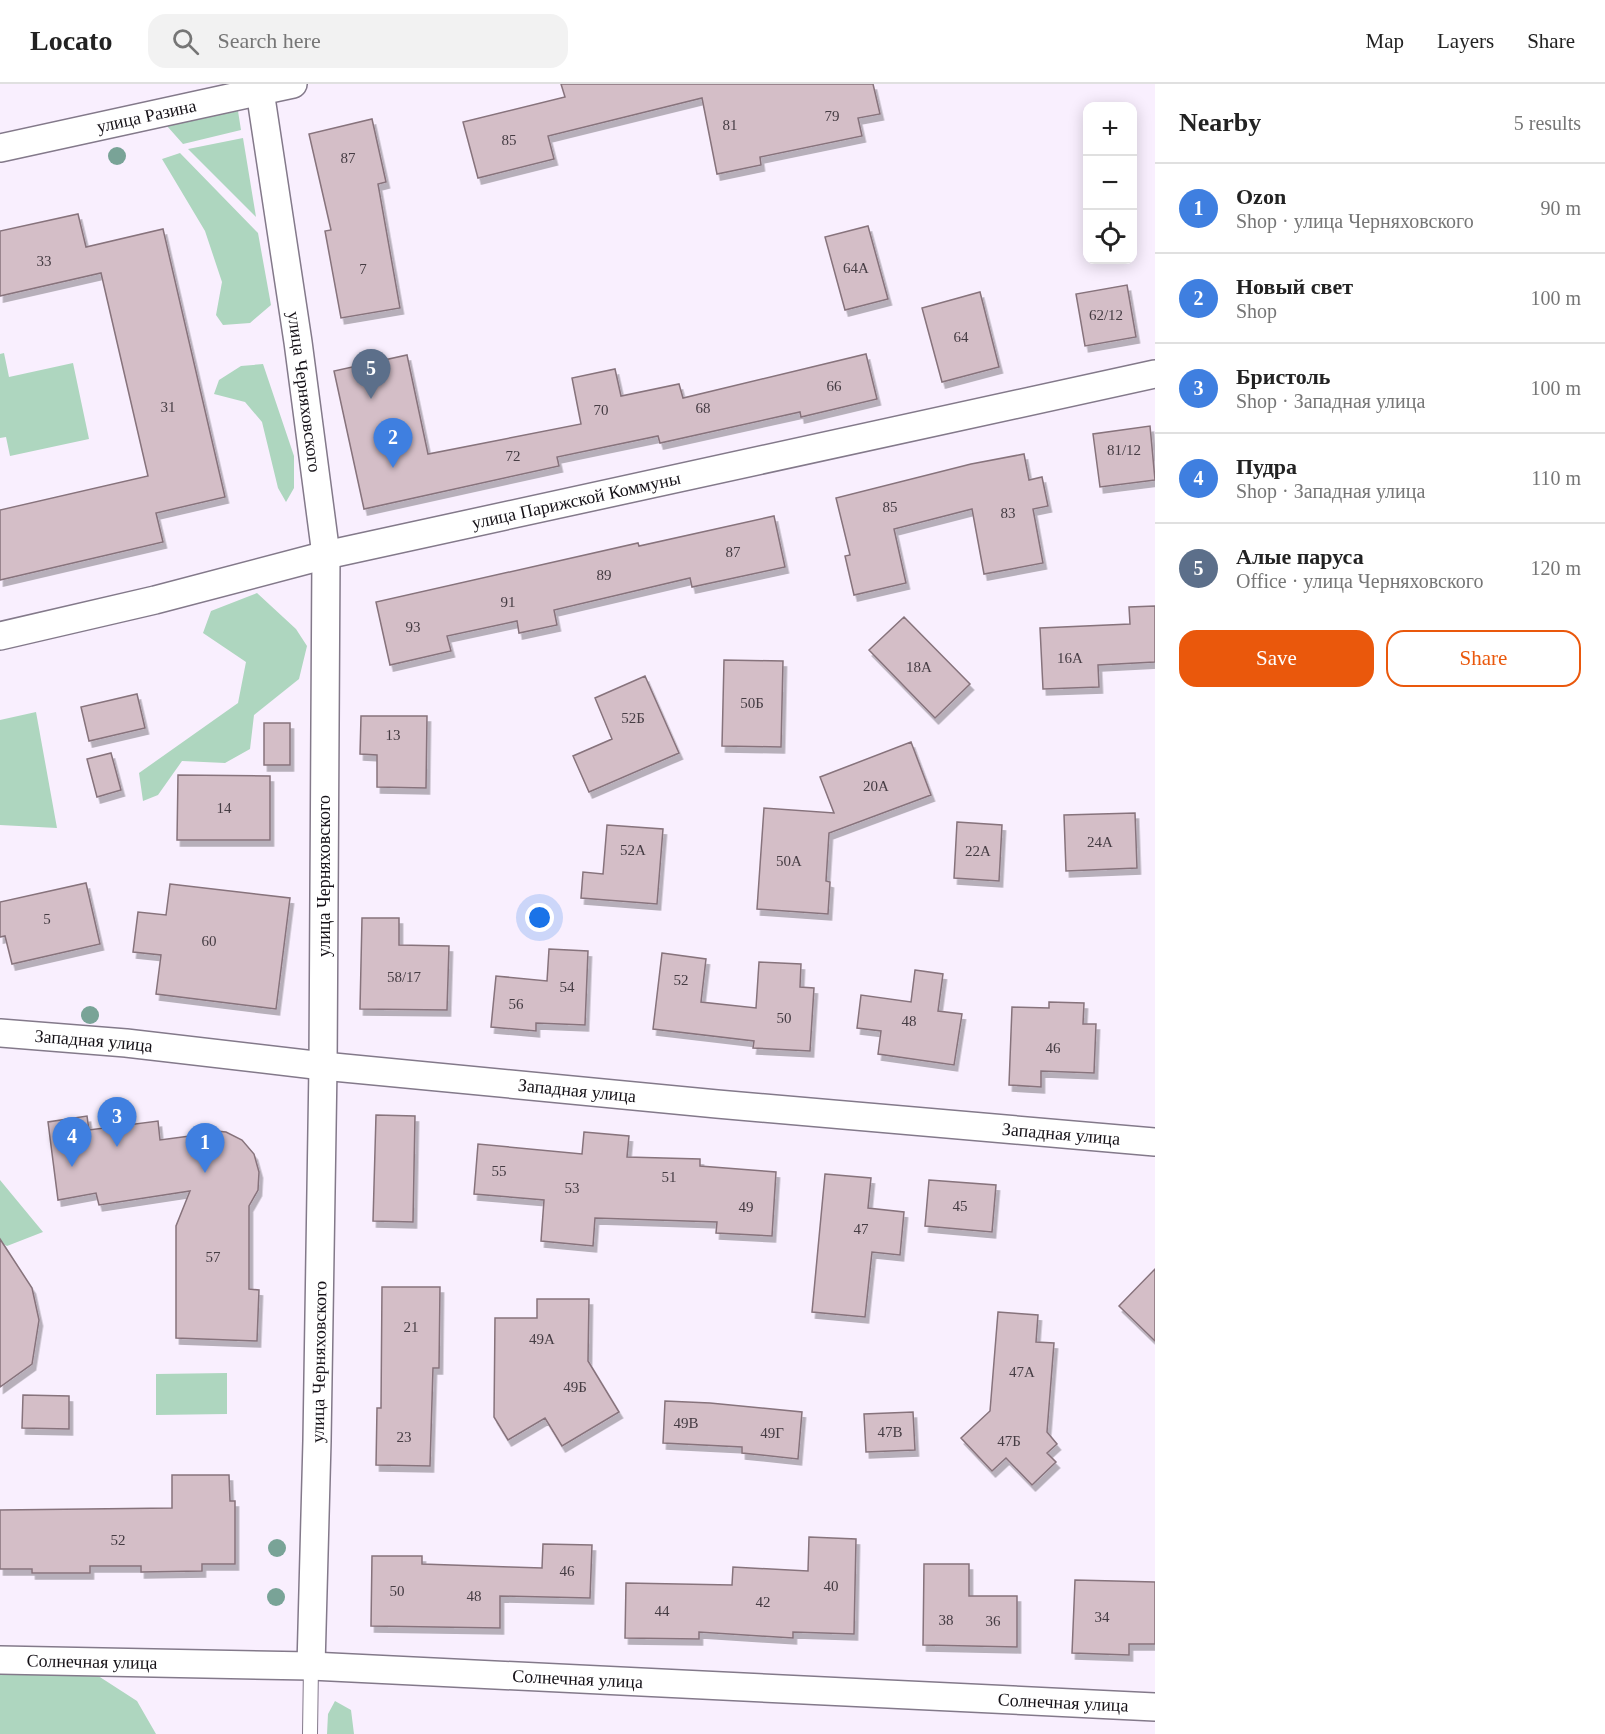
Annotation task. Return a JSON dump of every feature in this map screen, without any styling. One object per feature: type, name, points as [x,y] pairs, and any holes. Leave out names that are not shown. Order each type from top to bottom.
[{"type":"street","name":"улица Разина","points":[[0,148],[293,84]]},
{"type":"street","name":"улица Черняховского","points":[[260,91],[298,342],[326,555],[318,1441],[311,1666]]},
{"type":"street","name":"улица Парижской Коммуны","points":[[0,636],[155,600],[326,555],[1155,374]]},
{"type":"street","name":"Западная улица","points":[[0,1033],[126,1043],[323,1066],[717,1104],[1155,1142]]},
{"type":"street","name":"Солнечная улица","points":[[0,1660],[311,1666],[1155,1707]]},
{"type":"lane","points":[[310,1734],[311,1666]]},
{"type":"green space","points":[[238,111],[241,130],[183,144],[167,126]]},
{"type":"green space","points":[[243,138],[256,217],[188,149]]},
{"type":"green space","points":[[180,153],[258,233],[271,305],[250,323],[223,325],[216,315],[222,282],[205,231],[162,159]]},
{"type":"green space","points":[[4,353],[9,377],[73,363],[89,439],[10,456],[6,437],[0,438],[0,354]]},
{"type":"green space","points":[[263,364],[294,456],[294,488],[286,502],[278,488],[262,422],[245,402],[214,394],[219,380],[241,366]]},
{"type":"green space","points":[[257,593],[296,629],[307,646],[299,679],[254,715],[250,749],[225,763],[182,761],[158,795],[143,801],[139,773],[238,703],[246,662],[203,633],[211,611]]},
{"type":"green space","points":[[36,712],[57,828],[0,825],[0,720]]},
{"type":"green space","points":[[0,1180],[43,1232],[7,1246],[0,1242]]},
{"type":"green space","points":[[227,1373],[227,1414],[156,1415],[156,1374]]},
{"type":"green space","points":[[0,1667],[89,1670],[137,1701],[156,1734],[0,1734]]},
{"type":"green space","points":[[335,1701],[351,1710],[354,1734],[327,1734],[328,1714]]},
{"type":"building","points":[[561,84],[873,84],[880,114],[858,118],[862,136],[760,157],[761,165],[717,174],[702,98],[548,136],[554,159],[478,178],[463,122],[565,97]]},
{"type":"building","points":[[372,119],[386,182],[378,184],[400,308],[341,318],[325,231],[331,230],[309,134]]},
{"type":"building","points":[[78,214],[86,247],[163,229],[225,497],[156,513],[163,542],[0,580],[0,510],[148,476],[101,273],[0,296],[0,231]]},
{"type":"building","points":[[868,226],[888,299],[845,310],[825,237]]},
{"type":"building","points":[[1127,285],[1136,337],[1085,346],[1076,294]]},
{"type":"building","points":[[980,292],[999,367],[942,382],[922,308]]},
{"type":"building","points":[[866,354],[877,399],[801,417],[800,412],[660,443],[658,436],[557,457],[559,466],[364,509],[334,371],[407,355],[428,454],[581,424],[572,378],[615,369],[621,396],[679,384],[683,398]]},
{"type":"building","points":[[1150,426],[1155,480],[1100,487],[1093,434]]},
{"type":"building","points":[[1024,454],[1029,480],[1042,477],[1048,506],[1033,509],[1043,563],[984,574],[972,509],[894,529],[906,583],[854,595],[845,556],[850,555],[836,498],[971,464]]},
{"type":"building","points":[[774,516],[785,567],[692,587],[690,578],[554,610],[557,625],[519,633],[517,621],[447,636],[451,651],[390,665],[376,602],[638,543],[639,546]]},
{"type":"building","points":[[1155,606],[1155,662],[1098,665],[1099,687],[1043,689],[1040,628],[1130,624],[1129,607]]},
{"type":"building","points":[[904,617],[970,684],[935,718],[869,650]]},
{"type":"building","points":[[724,660],[783,661],[781,747],[722,746]]},
{"type":"building","points":[[645,676],[679,753],[589,792],[573,756],[612,739],[595,698]]},
{"type":"building","points":[[137,694],[145,728],[89,741],[81,707]]},
{"type":"building","points":[[361,716],[427,716],[426,788],[377,787],[377,755],[360,754]]},
{"type":"building","points":[[264,723],[290,723],[290,765],[264,765]]},
{"type":"building","points":[[911,742],[931,795],[829,833],[826,881],[830,882],[828,914],[757,909],[764,808],[834,813],[820,777]]},
{"type":"building","points":[[111,753],[121,790],[97,797],[87,759]]},
{"type":"building","points":[[178,775],[270,776],[270,840],[177,840]]},
{"type":"building","points":[[1135,813],[1137,868],[1066,871],[1064,815]]},
{"type":"building","points":[[957,822],[1002,825],[999,881],[954,878]]},
{"type":"building","points":[[607,825],[663,829],[657,904],[581,898],[583,872],[603,874]]},
{"type":"building","points":[[86,883],[100,944],[12,964],[5,936],[0,937],[0,902]]},
{"type":"building","points":[[170,884],[290,898],[276,1009],[156,994],[161,955],[133,952],[138,912],[166,915]]},
{"type":"building","points":[[362,918],[399,918],[399,945],[449,946],[447,1010],[360,1009]]},
{"type":"building","points":[[549,949],[588,951],[585,1025],[536,1023],[536,1031],[491,1027],[496,976],[547,981]]},
{"type":"building","points":[[662,953],[706,959],[701,1002],[756,1008],[759,962],[801,964],[800,987],[814,988],[810,1051],[753,1048],[754,1041],[653,1029]]},
{"type":"building","points":[[915,970],[943,974],[938,1011],[962,1014],[954,1065],[878,1054],[881,1031],[857,1028],[861,995],[911,1002]]},
{"type":"building","points":[[1049,1002],[1084,1003],[1083,1024],[1096,1024],[1094,1073],[1041,1071],[1041,1087],[1009,1085],[1012,1007],[1049,1008]]},
{"type":"building","points":[[376,1115],[415,1116],[413,1222],[373,1221]]},
{"type":"building","points":[[87,1116],[89,1130],[158,1121],[160,1140],[190,1136],[207,1130],[226,1132],[242,1140],[254,1154],[259,1172],[258,1190],[249,1206],[249,1289],[259,1290],[257,1341],[176,1338],[176,1226],[190,1191],[99,1205],[96,1193],[58,1200],[48,1122]]},
{"type":"building","points":[[584,1132],[629,1136],[627,1157],[700,1159],[700,1166],[776,1172],[772,1236],[716,1233],[717,1222],[595,1218],[593,1246],[541,1241],[544,1200],[474,1194],[478,1144],[582,1154]]},
{"type":"building","points":[[825,1174],[871,1178],[868,1208],[904,1212],[900,1255],[872,1252],[865,1317],[812,1312]]},
{"type":"building","points":[[929,1180],[996,1185],[992,1232],[925,1226]]},
{"type":"building","points":[[0,1239],[32,1288],[39,1320],[32,1364],[0,1387]]},
{"type":"building","points":[[1155,1269],[1155,1341],[1119,1306]]},
{"type":"building","points":[[382,1287],[440,1287],[439,1368],[433,1368],[430,1466],[376,1465],[377,1408],[381,1408]]},
{"type":"building","points":[[537,1299],[589,1299],[588,1361],[619,1412],[562,1446],[545,1418],[508,1440],[494,1417],[495,1318],[537,1318]]},
{"type":"building","points":[[998,1312],[1038,1315],[1036,1342],[1054,1343],[1047,1432],[1057,1444],[1047,1453],[1056,1462],[1032,1485],[1006,1458],[992,1471],[961,1438],[990,1411]]},
{"type":"building","points":[[23,1395],[69,1396],[69,1429],[22,1428]]},
{"type":"building","points":[[665,1401],[802,1412],[798,1459],[742,1453],[742,1447],[663,1443]]},
{"type":"building","points":[[913,1412],[915,1450],[866,1452],[864,1414]]},
{"type":"building","points":[[172,1475],[229,1475],[230,1501],[235,1501],[235,1564],[202,1564],[202,1571],[141,1572],[141,1566],[90,1566],[90,1573],[32,1573],[32,1569],[0,1569],[0,1510],[172,1508]]},
{"type":"building","points":[[809,1537],[856,1539],[854,1634],[793,1632],[793,1638],[699,1632],[699,1639],[625,1638],[626,1583],[732,1585],[733,1567],[808,1571]]},
{"type":"building","points":[[543,1544],[592,1545],[590,1598],[500,1596],[500,1628],[371,1626],[372,1556],[422,1556],[422,1564],[542,1568]]},
{"type":"building","points":[[924,1564],[969,1564],[969,1596],[1017,1596],[1017,1647],[923,1645]]},
{"type":"building","points":[[1075,1580],[1155,1582],[1155,1644],[1129,1644],[1129,1655],[1072,1653]]},
{"type":"place","name":"Алые паруса","points":[[371,399]]},
{"type":"place","name":"Новый свет","points":[[393,468]]},
{"type":"place","name":"Бристоль","points":[[117,1147]]},
{"type":"place","name":"Пудра","points":[[72,1167]]},
{"type":"place","name":"Ozon","points":[[205,1173]]}]
